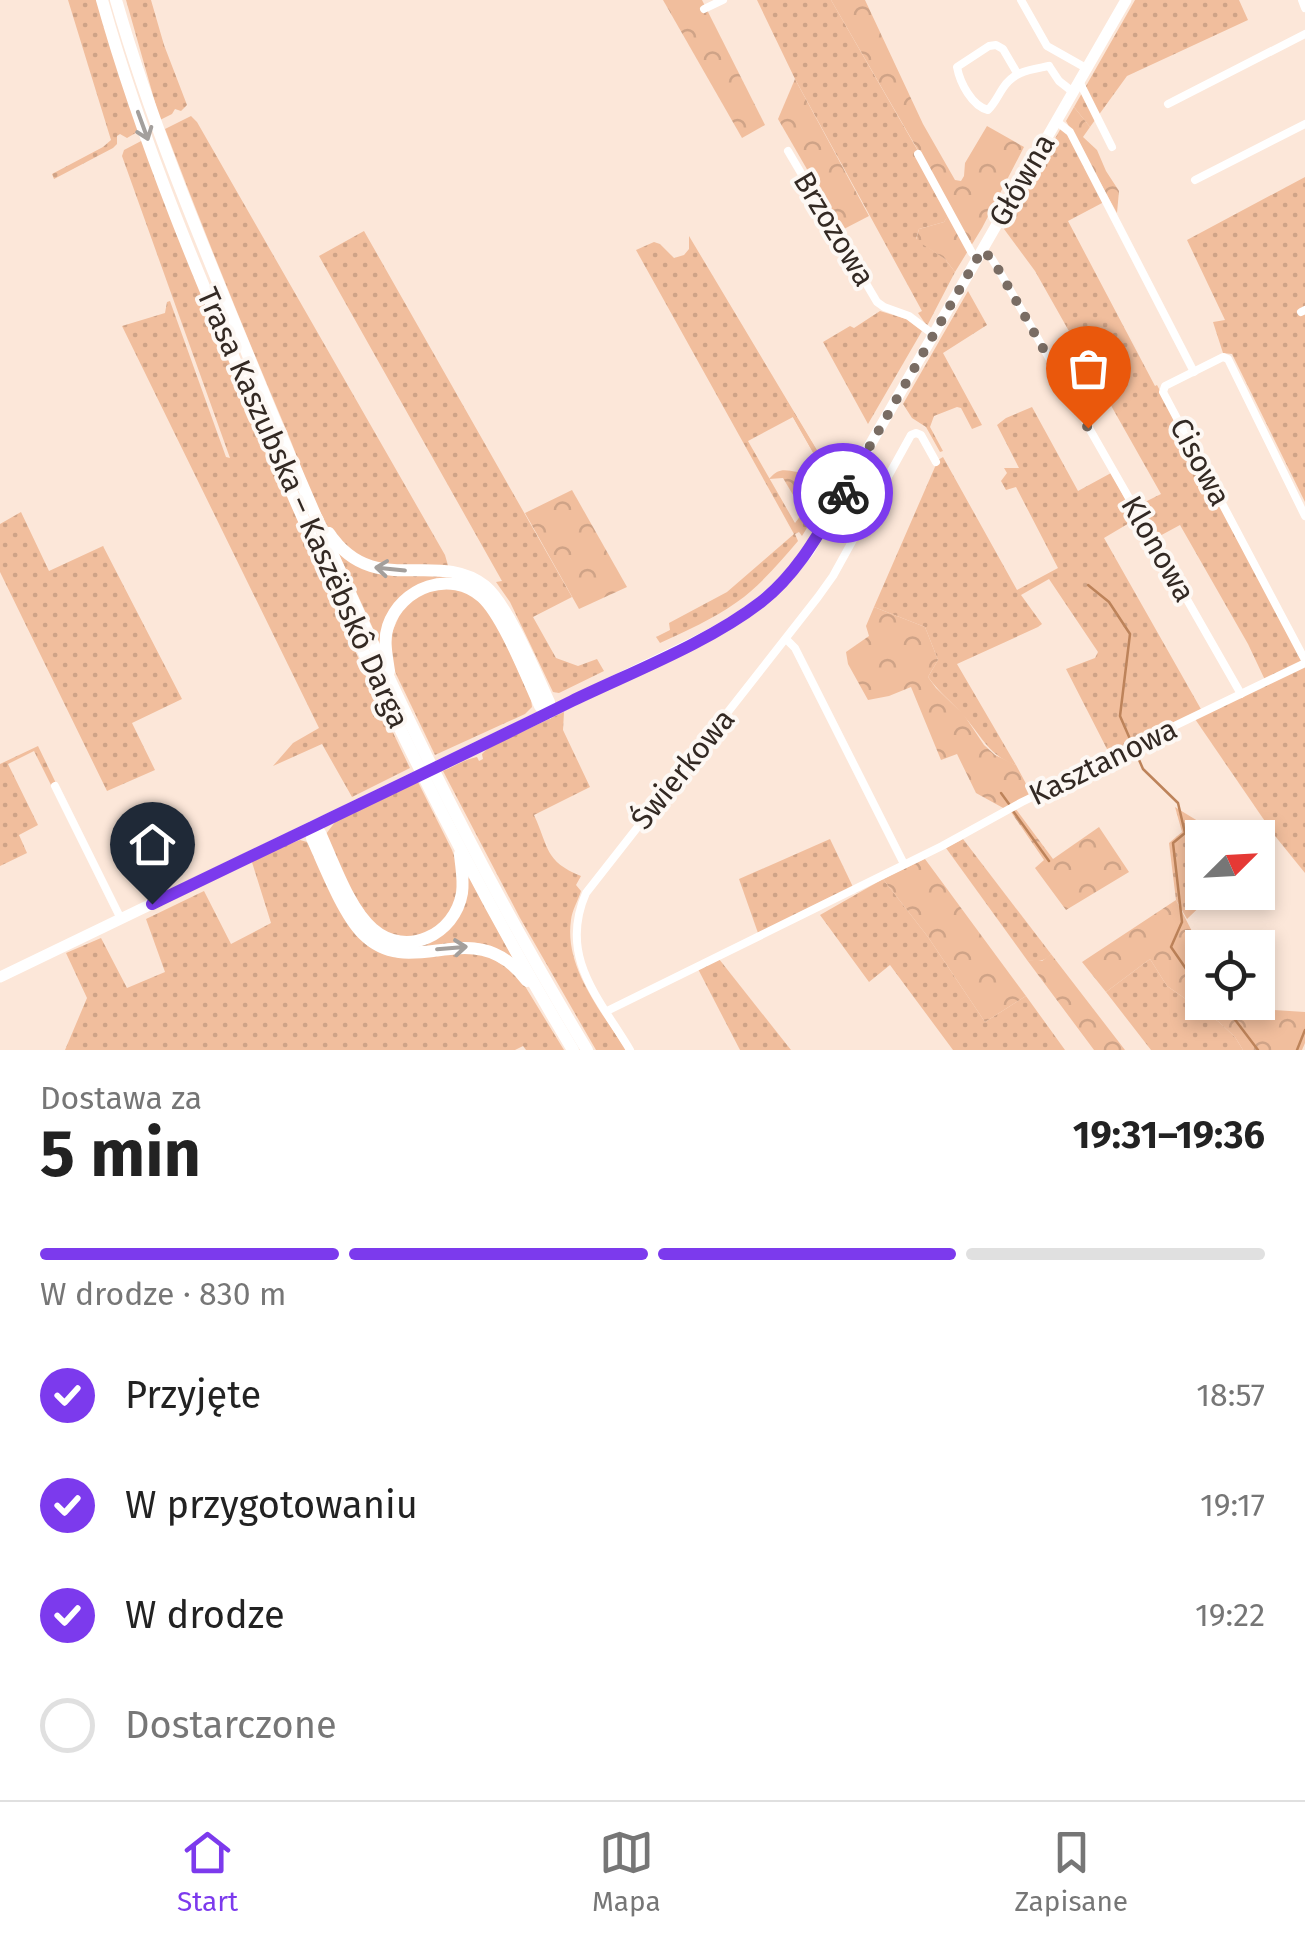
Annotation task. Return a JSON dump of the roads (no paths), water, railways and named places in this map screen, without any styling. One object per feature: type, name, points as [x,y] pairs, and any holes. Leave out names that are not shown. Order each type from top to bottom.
[{"type":"highway","name":"Trasa Kaszubska – Kaszëbskô Darga","points":[[102,0],[152,152],[234,359],[339,600],[458,842],[574,1050]]},
{"type":"highway","name":"Trasa Kaszubska – Kaszëbskô Darga","points":[[116,0],[182,191],[299,480],[390,682],[477,854],[587,1050]]},
{"type":"highway","points":[[299,480],[336,544],[358,562],[378,568],[459,574],[489,590],[506,613],[546,694],[548,713]]},
{"type":"highway","points":[[390,682],[386,633],[398,606],[431,585],[459,584],[474,591],[494,611],[540,706],[548,713]]},
{"type":"highway","points":[[312,827],[320,833],[360,914],[376,932],[398,942],[429,938],[448,924],[454,914],[463,882],[458,842]]},
{"type":"highway","points":[[312,827],[317,850],[348,913],[365,936],[396,952],[473,947],[502,956],[521,973],[560,1028]]},
{"type":"main road","name":"Główna","points":[[0,977],[704,637],[761,602],[808,551],[849,484],[1126,0]]},
{"type":"street","points":[[704,9],[723,0]]},
{"type":"street","points":[[1020,0],[1047,46],[1086,68]]},
{"type":"street","points":[[1302,0],[1305,8]]},
{"type":"street","points":[[1168,104],[1305,34]]},
{"type":"street","points":[[1017,73],[996,45],[957,67],[975,105],[988,110],[1017,73],[1048,66],[1060,54]]},
{"type":"street","points":[[1048,66],[1059,81],[1076,86],[1112,148]]},
{"type":"street","name":"Cisowa","points":[[1056,121],[1070,132],[1194,372],[1165,386],[1163,392],[1305,662]]},
{"type":"street","points":[[1195,180],[1305,124]]},
{"type":"street","name":"Brzozowa","points":[[788,151],[877,302],[909,316],[934,335]]},
{"type":"street","name":"Klonowa","points":[[918,154],[972,253],[992,259],[1001,274],[1241,694]]},
{"type":"street","points":[[1194,372],[1222,357],[1228,359],[1305,516]]},
{"type":"street","name":"Świerkowa","points":[[630,1050],[586,976],[575,943],[578,912],[586,894],[832,576],[910,435],[922,436],[936,462]]},
{"type":"street","points":[[849,484],[874,502]]},
{"type":"street","points":[[786,640],[795,648],[831,716],[904,864]]},
{"type":"street","name":"Kasztanowa","points":[[607,1011],[1305,662]]},
{"type":"street","points":[[55,786],[121,919]]},
{"type":"waterway","points":[[1088,585],[1109,602],[1130,634],[1120,716],[1143,769],[1178,803],[1185,833],[1173,843],[1182,922],[1171,947],[1185,967]]},
{"type":"waterway","points":[[1001,793],[1009,804]]},
{"type":"waterway","points":[[1013,811],[1049,861]]},
{"type":"waterway","points":[[1235,1020],[1258,1050]]},
{"type":"waterway","points":[[1297,1050],[1305,1030]]}]
